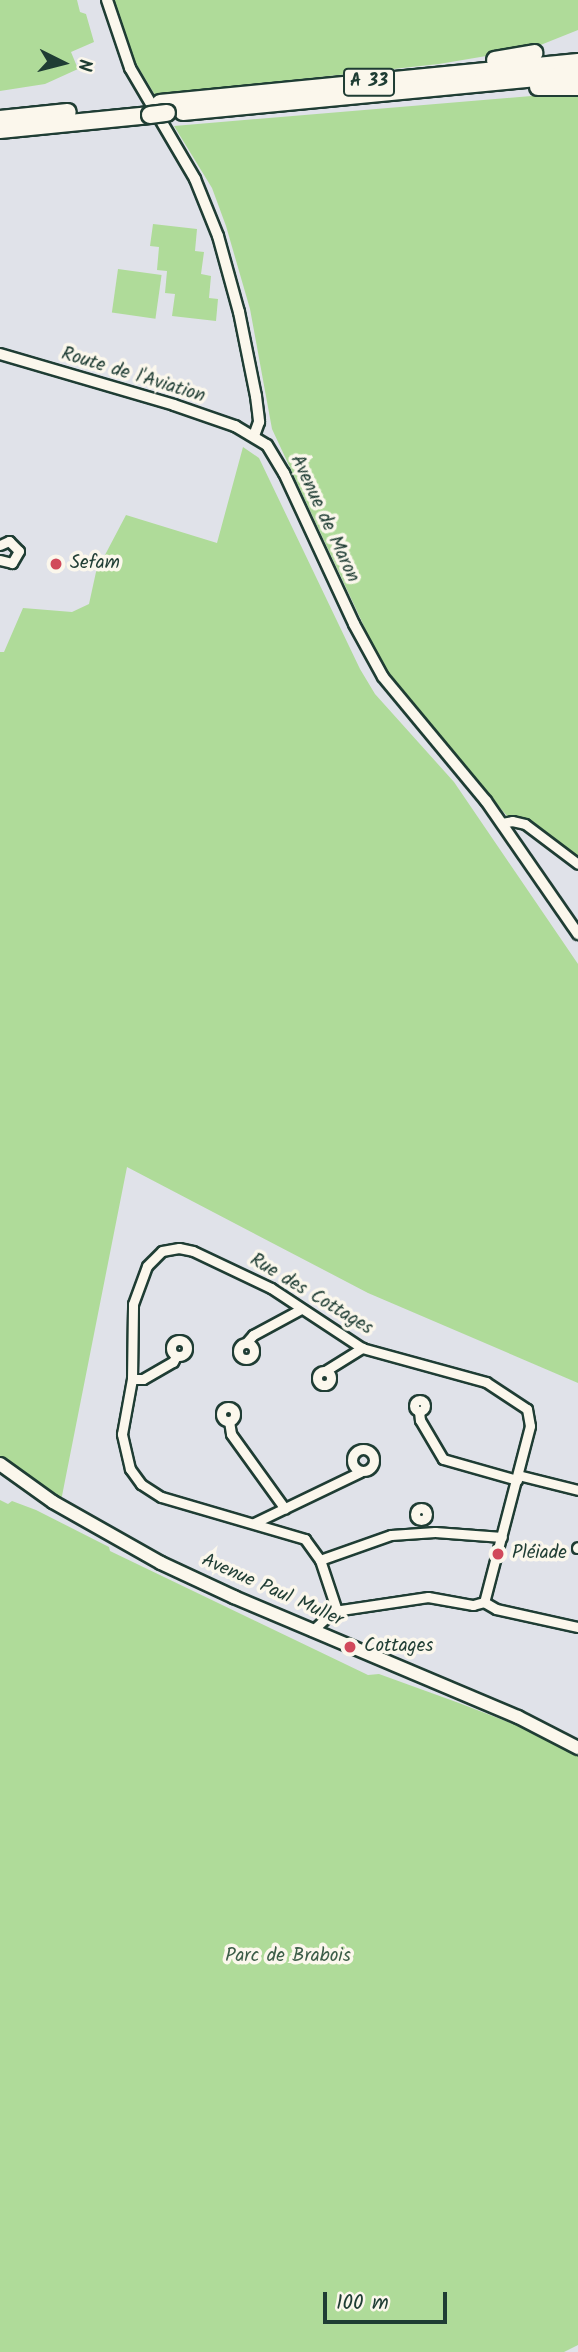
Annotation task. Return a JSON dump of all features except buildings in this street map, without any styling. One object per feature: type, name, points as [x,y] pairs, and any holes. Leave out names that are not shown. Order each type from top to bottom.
[{"type":"highway","points":[[377,82],[388,73],[534,53]]},
{"type":"highway","name":"A 33","points":[[0,130],[377,82],[578,62]]},
{"type":"highway","name":"A 33","points":[[0,119],[445,87],[578,74]]},
{"type":"highway","points":[[445,87],[464,92],[578,87]]},
{"type":"main road","name":"Avenue Paul Muller","points":[[0,1464],[53,1502],[128,1545],[312,1631],[518,1717],[578,1748]]},
{"type":"street","points":[[107,0],[130,68],[195,179],[218,236],[239,313],[256,396],[259,422],[254,436]]},
{"type":"street","name":"Route de l'Aviation","points":[[0,354],[174,405],[254,436]]},
{"type":"street","name":"Avenue de Maron","points":[[254,436],[272,452],[284,473],[354,624],[383,677],[502,823],[578,934]]},
{"type":"street","points":[[0,545],[9,541],[19,551],[12,563],[0,560]]},
{"type":"street","points":[[502,823],[512,821],[525,824],[578,864]]},
{"type":"street","name":"Rue des Cottages","points":[[337,1611],[320,1560],[305,1539],[169,1500],[148,1490],[135,1478],[125,1460],[122,1443],[132,1379],[135,1297],[147,1266],[163,1251],[179,1248],[193,1251],[262,1284],[362,1348],[479,1380],[523,1405],[529,1413],[530,1426],[484,1602]]},
{"type":"street","points":[[246,1343],[253,1335],[302,1309]]},
{"type":"street","points":[[325,1371],[362,1348]]},
{"type":"street","points":[[132,1379],[143,1379],[173,1362],[176,1356]]},
{"type":"street","points":[[419,1411],[420,1420],[443,1459],[578,1490]]},
{"type":"street","points":[[229,1421],[232,1434],[289,1507]]},
{"type":"street","points":[[254,1523],[360,1472]]},
{"type":"street","points":[[424,1520],[427,1532]]},
{"type":"street","points":[[320,1560],[383,1537],[427,1532],[502,1537]]},
{"type":"street","points":[[312,1631],[337,1611],[428,1597],[473,1605],[484,1602],[496,1609],[578,1627]]},
{"type":"green space","points":[[0,0],[77,0],[80,12],[86,14],[94,42],[71,52],[78,69],[45,84],[0,91]]},
{"type":"green space","points":[[114,0],[578,0],[578,30],[533,48],[439,64],[155,95],[134,60]]},
{"type":"green space","points":[[578,92],[578,860],[522,820],[507,816],[393,682],[377,654],[272,429],[250,309],[226,226],[212,188],[174,126]]},
{"type":"green space","points":[[153,224],[197,229],[195,251],[204,252],[201,274],[211,276],[209,298],[218,299],[216,321],[172,316],[175,294],[165,293],[167,271],[157,270],[159,247],[150,246]]},
{"type":"green space","points":[[118,269],[162,275],[155,319],[112,313]]},
{"type":"green space","points":[[243,447],[259,458],[360,669],[375,694],[454,782],[578,964],[578,1383],[368,1293],[127,1167],[61,1501],[0,1456],[0,652],[4,652],[23,608],[72,612],[89,604],[96,572],[126,515],[217,543]]},
{"type":"green space","name":"Parc de Brabois","points":[[0,1500],[8,1504],[12,1501],[36,1510],[109,1547],[110,1551],[368,1675],[379,1674],[459,1703],[557,1741],[578,1755],[578,2345],[564,2352],[0,2352]]},
{"type":"place","name":"Sefam","points":[[56,564]]},
{"type":"place","name":"Pléiade","points":[[498,1554]]},
{"type":"place","name":"Cottages","points":[[350,1647]]}]
